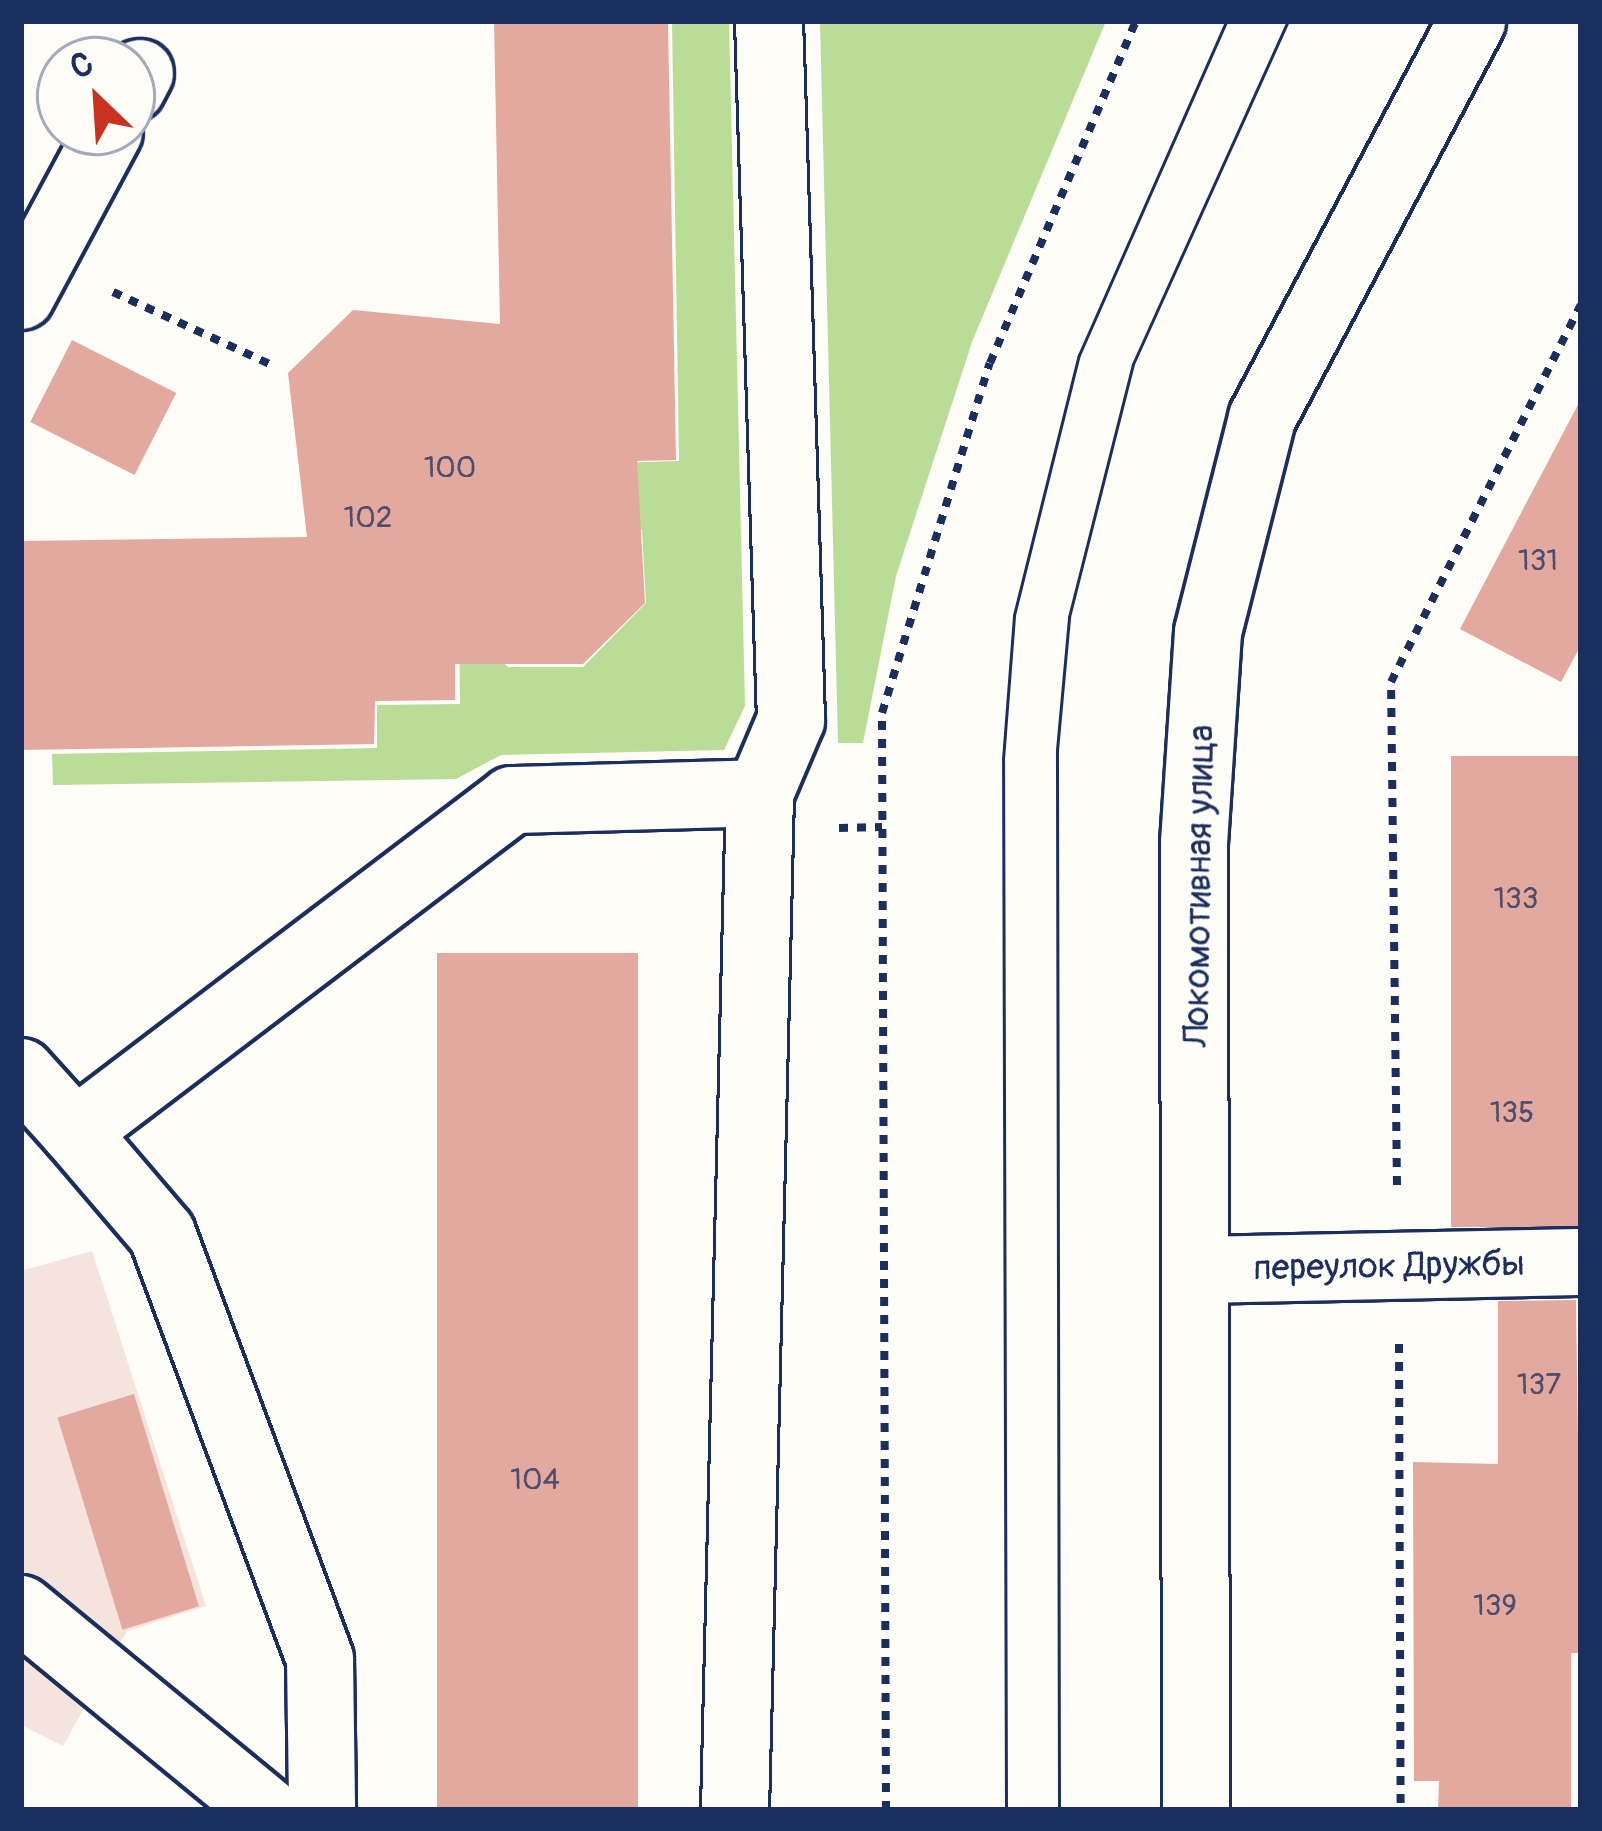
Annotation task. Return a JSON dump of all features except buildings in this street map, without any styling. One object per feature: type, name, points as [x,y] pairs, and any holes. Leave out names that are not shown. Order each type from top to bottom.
[{"type":"main road","points":[[735,1810],[760,793],[791,720],[769,21]]},
{"type":"main road","name":"Локомотивная улица","points":[[1196,1810],[1194,843],[1208,632],[1262,418],[1472,21]]},
{"type":"main road","points":[[31,277],[96,156]]},
{"type":"main road","points":[[75,1132],[512,800],[760,793]]},
{"type":"main road","points":[[21,1072],[162,1234],[320,1659],[322,1810]]},
{"type":"main road","name":"переулок Дружбы","points":[[1197,1270],[1581,1262]]},
{"type":"main road","points":[[21,1609],[266,1810]]},
{"type":"path","points":[[886,1810],[882,712],[990,363],[1136,21]]},
{"type":"path","points":[[31,277],[272,365]]},
{"type":"path","points":[[1400,1810],[1391,682],[1581,305]]},
{"type":"shaded area","points":[[92,1251],[206,1606],[127,1631],[63,1746],[21,1725],[21,1271]]},
{"type":"green space","points":[[672,21],[729,21],[745,706],[724,750],[501,755],[456,779],[53,785],[52,754],[377,748],[377,705],[460,704],[459,625],[508,667],[583,667],[646,603],[642,530],[585,472],[586,464],[679,461]]},
{"type":"green space","points":[[820,21],[1106,21],[972,342],[896,576],[863,743],[838,743]]},
{"type":"tram line","points":[[1006,1810],[1003,759],[1014,615],[1079,355],[1226,21]]},
{"type":"tram line","points":[[1059,1810],[1057,750],[1069,617],[1133,364],[1288,21]]}]
